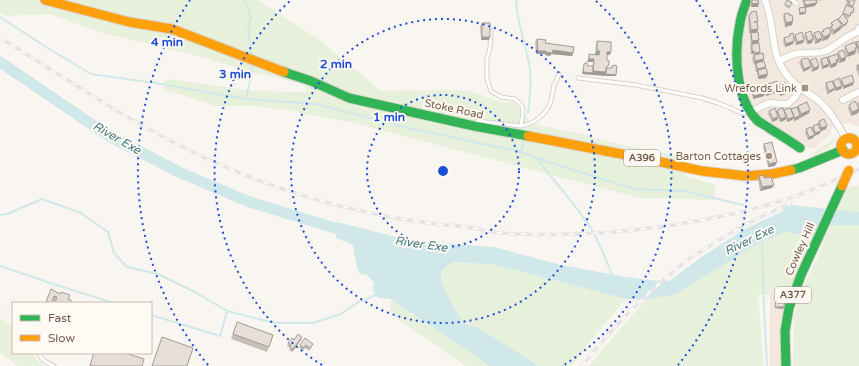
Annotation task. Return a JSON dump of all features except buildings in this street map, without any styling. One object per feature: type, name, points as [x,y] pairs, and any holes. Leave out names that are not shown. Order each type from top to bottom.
[{"type":"main road","name":"Stoke Road","points":[[45,0],[129,22],[172,29],[311,81],[349,98],[474,126],[702,171],[738,176],[772,174],[799,168],[847,152]]},
{"type":"main road","points":[[747,0],[739,25],[737,49],[738,73],[743,98],[752,116],[800,148]]},
{"type":"main road","points":[[850,138],[858,143],[857,149],[853,153],[847,152],[841,146],[846,139],[850,138]]},
{"type":"main road","name":"Cowley Hill","points":[[786,366],[785,336],[792,299],[810,255],[849,170],[852,159],[847,152]]},
{"type":"street","points":[[765,0],[770,18],[774,48],[787,76],[800,89],[820,102],[846,139]]},
{"type":"street","points":[[779,61],[791,55],[825,51],[848,36],[859,32],[859,28]]},
{"type":"street","points":[[750,112],[770,104],[788,104],[800,89]]},
{"type":"street","points":[[843,100],[859,92]]},
{"type":"lane","points":[[792,0],[797,4]]},
{"type":"lane","points":[[491,31],[490,48],[487,59],[487,79],[491,90],[501,97],[515,99],[522,106],[523,112],[521,126]]},
{"type":"lane","points":[[474,126],[478,121],[521,126],[529,125],[536,121],[548,107],[559,74]]},
{"type":"lane","points":[[578,78],[636,85],[702,98],[742,113],[750,112]]},
{"type":"lane","points":[[40,354],[45,361],[54,366]]},
{"type":"path","points":[[812,163],[809,156],[810,154],[840,130]]},
{"type":"path","points":[[859,183],[851,189],[859,189]]},
{"type":"path","points":[[750,300],[774,297],[812,301]]},
{"type":"path","points":[[3,306],[12,313]]},
{"type":"path","points":[[562,366],[565,360]]},
{"type":"shaded area","points":[[749,0],[859,0],[859,127],[849,123],[832,127],[831,134],[814,149],[810,149],[758,118],[749,102],[740,51],[746,6]]},
{"type":"shaded area","points":[[770,288],[790,292],[782,366],[770,366]]},
{"type":"green space","points":[[0,0],[258,0],[320,40],[381,91],[461,90],[472,92],[497,101],[515,103],[532,124],[686,158],[686,176],[716,185],[713,200],[640,198],[350,122],[254,106],[216,106],[183,95],[165,91],[163,82],[170,79],[253,91],[306,92],[307,85],[103,33],[49,14],[6,16],[0,12]]},
{"type":"green space","points":[[835,137],[836,139],[825,151],[811,158],[810,157],[813,154]]},
{"type":"green space","points":[[859,186],[859,212],[836,210],[848,187]]},
{"type":"green space","points":[[830,225],[859,225],[859,366],[793,366],[794,315],[806,281],[818,257]]},
{"type":"green space","points":[[817,230],[805,251],[790,292],[770,288],[770,295],[758,294],[764,366],[589,366],[645,300],[676,294],[754,246],[787,231],[802,236]]},
{"type":"green space","points":[[455,262],[496,265],[626,299],[590,341],[572,366],[539,366],[477,327],[464,324],[441,282],[441,272],[447,266]]},
{"type":"green space","points":[[391,299],[490,366],[466,366],[396,318],[390,309]]},
{"type":"green space","points":[[0,318],[12,325],[12,354],[33,354],[46,366],[18,366],[0,353]]},
{"type":"water","points":[[783,204],[859,212],[859,225],[830,225],[802,236],[787,231],[754,246],[676,294],[645,300],[626,299],[496,265],[455,262],[447,266],[441,272],[441,282],[464,324],[477,327],[539,366],[490,366],[391,299],[378,298],[373,290],[374,283],[367,275],[360,274],[357,268],[353,245],[336,238],[337,222],[412,241],[494,247],[561,265],[647,280],[669,281],[703,256],[743,230],[783,211]]},
{"type":"waterway","points":[[244,0],[251,17],[248,29],[251,57]]},
{"type":"waterway","points":[[516,0],[521,32],[530,69],[528,113]]},
{"type":"waterway","points":[[0,17],[91,74],[161,84],[246,99],[316,104],[409,128],[521,152],[634,189],[685,191],[743,205]]},
{"type":"waterway","name":"River Exe","points":[[0,62],[109,136],[181,173],[247,201],[351,233]]},
{"type":"waterway","points":[[246,99],[252,72],[251,63]]},
{"type":"waterway","points":[[521,152],[523,144]]},
{"type":"waterway","points":[[537,159],[590,227],[600,245],[613,277]]},
{"type":"waterway","points":[[0,215],[7,214],[42,199],[81,213],[108,232],[114,253],[127,267],[158,274],[195,292],[227,311],[275,323],[313,323],[341,314],[357,303],[378,294]]},
{"type":"waterway","points":[[762,241],[767,366]]},
{"type":"waterway","points":[[0,266],[111,302]]},
{"type":"waterway","points":[[152,315],[220,336],[227,311]]},
{"type":"railway","points":[[0,38],[126,116],[205,158],[232,170],[315,199],[400,219],[513,234],[575,234],[630,230],[697,221],[757,208],[787,199],[859,169]]},
{"type":"railway","points":[[582,366],[630,311],[687,260],[736,230],[791,203]]},
{"type":"traffic: fast","points":[[747,0],[740,20],[737,47],[738,74],[744,100],[758,121],[800,148]]},
{"type":"traffic: fast","points":[[284,72],[311,81],[349,98],[474,126],[528,136]]},
{"type":"traffic: fast","points":[[791,170],[843,150]]},
{"type":"traffic: fast","points":[[786,366],[785,331],[789,308],[801,275],[842,186]]},
{"type":"traffic: slow","points":[[45,0],[129,22],[172,29],[284,72]]},
{"type":"traffic: slow","points":[[528,136],[702,171],[746,176],[772,174],[791,170]]},
{"type":"traffic: slow","points":[[849,138],[855,140],[857,146],[855,152],[849,154],[843,152],[841,146],[843,140],[849,138]]},
{"type":"traffic: slow","points":[[842,186],[849,170]]},
{"type":"place","name":"Wrefords Link","points":[[805,88]]},
{"type":"place","name":"Barton Cottages","points":[[769,156]]}]
